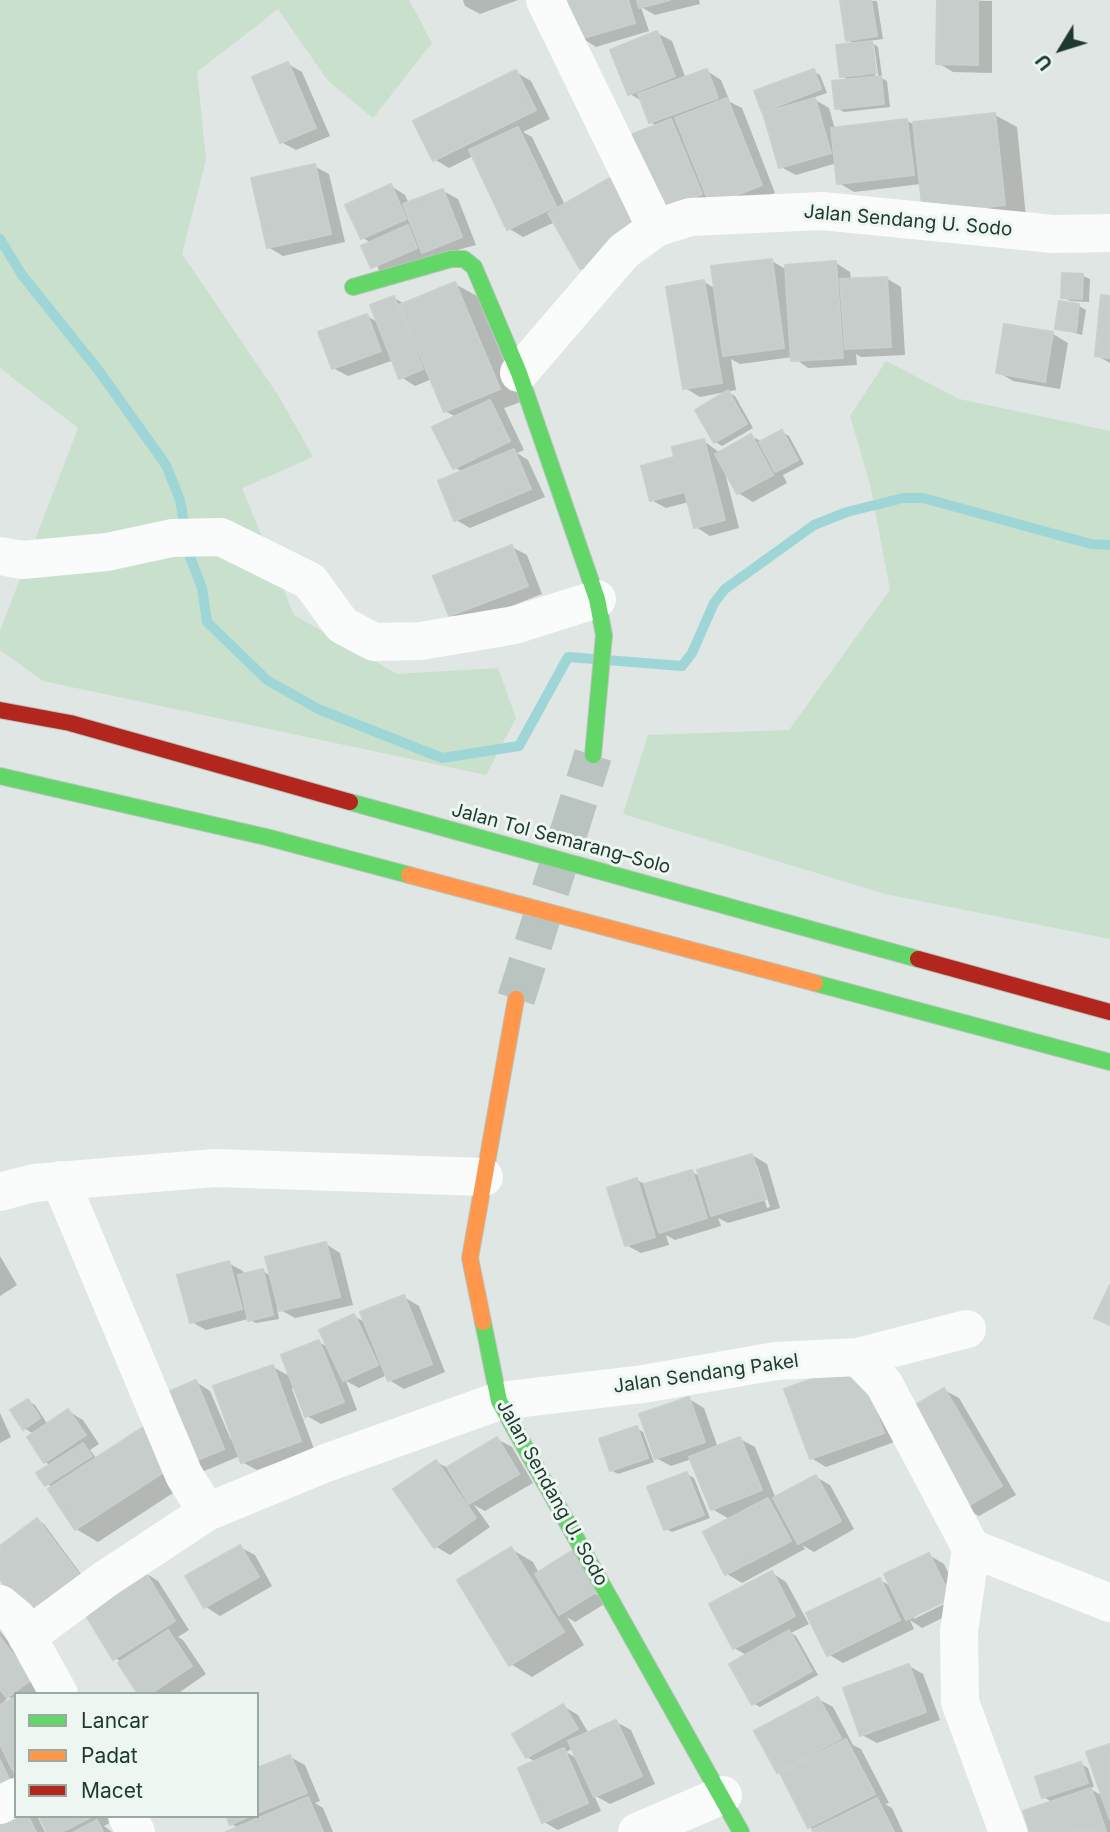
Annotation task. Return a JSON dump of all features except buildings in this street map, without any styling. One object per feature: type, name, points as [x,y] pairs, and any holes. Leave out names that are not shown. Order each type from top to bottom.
[{"type":"main road","points":[[353,287],[451,259],[464,259],[474,267],[495,311],[519,373],[601,617],[601,677],[593,755]]},
{"type":"main road","name":"Jalan Tol Semarang–Solo","points":[[0,710],[70,723],[508,847],[1110,1012]]},
{"type":"main road","points":[[0,776],[266,837],[1110,1062]]},
{"type":"main road","name":"Jalan Sendang U. Sodo","points":[[516,999],[470,1258],[499,1401],[723,1795],[741,1832]]},
{"type":"street","points":[[545,0],[656,228]]},
{"type":"street","name":"Jalan Sendang U. Sodo","points":[[519,373],[624,251],[656,228],[690,217],[822,211],[1053,234],[1110,233]]},
{"type":"street","points":[[0,556],[22,560],[107,552],[172,538],[220,537],[310,581],[342,625],[374,642],[421,641],[515,625],[601,617]]},
{"type":"street","points":[[0,1192],[60,1181],[215,1168],[484,1177]]},
{"type":"street","points":[[60,1181],[184,1475],[207,1512]]},
{"type":"street","name":"Jalan Sendang Pakel","points":[[27,1637],[104,1580],[207,1512],[327,1463],[499,1401],[643,1384],[776,1361],[858,1357],[967,1329]]},
{"type":"street","points":[[858,1357],[884,1384],[971,1548],[959,1631],[960,1702],[1008,1832]]},
{"type":"street","points":[[971,1548],[1110,1603]]},
{"type":"street","points":[[0,1604],[17,1618],[58,1692]]},
{"type":"street","points":[[637,1832],[723,1795]]},
{"type":"green space","points":[[0,0],[409,0],[432,43],[373,118],[328,81],[278,9],[197,72],[206,159],[182,254],[280,398],[313,457],[242,488],[294,615],[397,674],[498,668],[516,718],[486,775],[43,681],[0,650],[0,631],[78,428],[0,368]]},
{"type":"green space","points":[[886,361],[959,399],[1110,431],[1110,939],[885,894],[623,814],[648,735],[789,730],[890,590],[870,484],[850,416]]},
{"type":"waterway","points":[[0,239],[22,275],[99,371],[166,465],[180,500],[190,557],[202,588],[207,622],[267,680],[318,709],[442,758],[519,746],[568,657],[682,666],[692,653],[714,603],[725,589],[814,525],[847,512],[903,498],[923,498],[1091,544],[1110,545]]},
{"type":"tunnel","points":[[516,999],[593,755]]},
{"type":"traffic: fast","points":[[353,287],[451,259],[464,259],[474,267],[519,373],[597,599],[604,635],[593,755]]},
{"type":"traffic: fast","points":[[0,776],[266,837],[409,875]]},
{"type":"traffic: fast","points":[[350,802],[918,959]]},
{"type":"traffic: fast","points":[[815,983],[1110,1062]]},
{"type":"traffic: fast","points":[[483,1322],[499,1401],[741,1832]]},
{"type":"traffic: slow","points":[[409,875],[815,983]]},
{"type":"traffic: slow","points":[[483,1322],[470,1258],[516,999]]},
{"type":"traffic: jam","points":[[0,710],[70,723],[350,802]]},
{"type":"traffic: jam","points":[[918,959],[1110,1012]]}]
